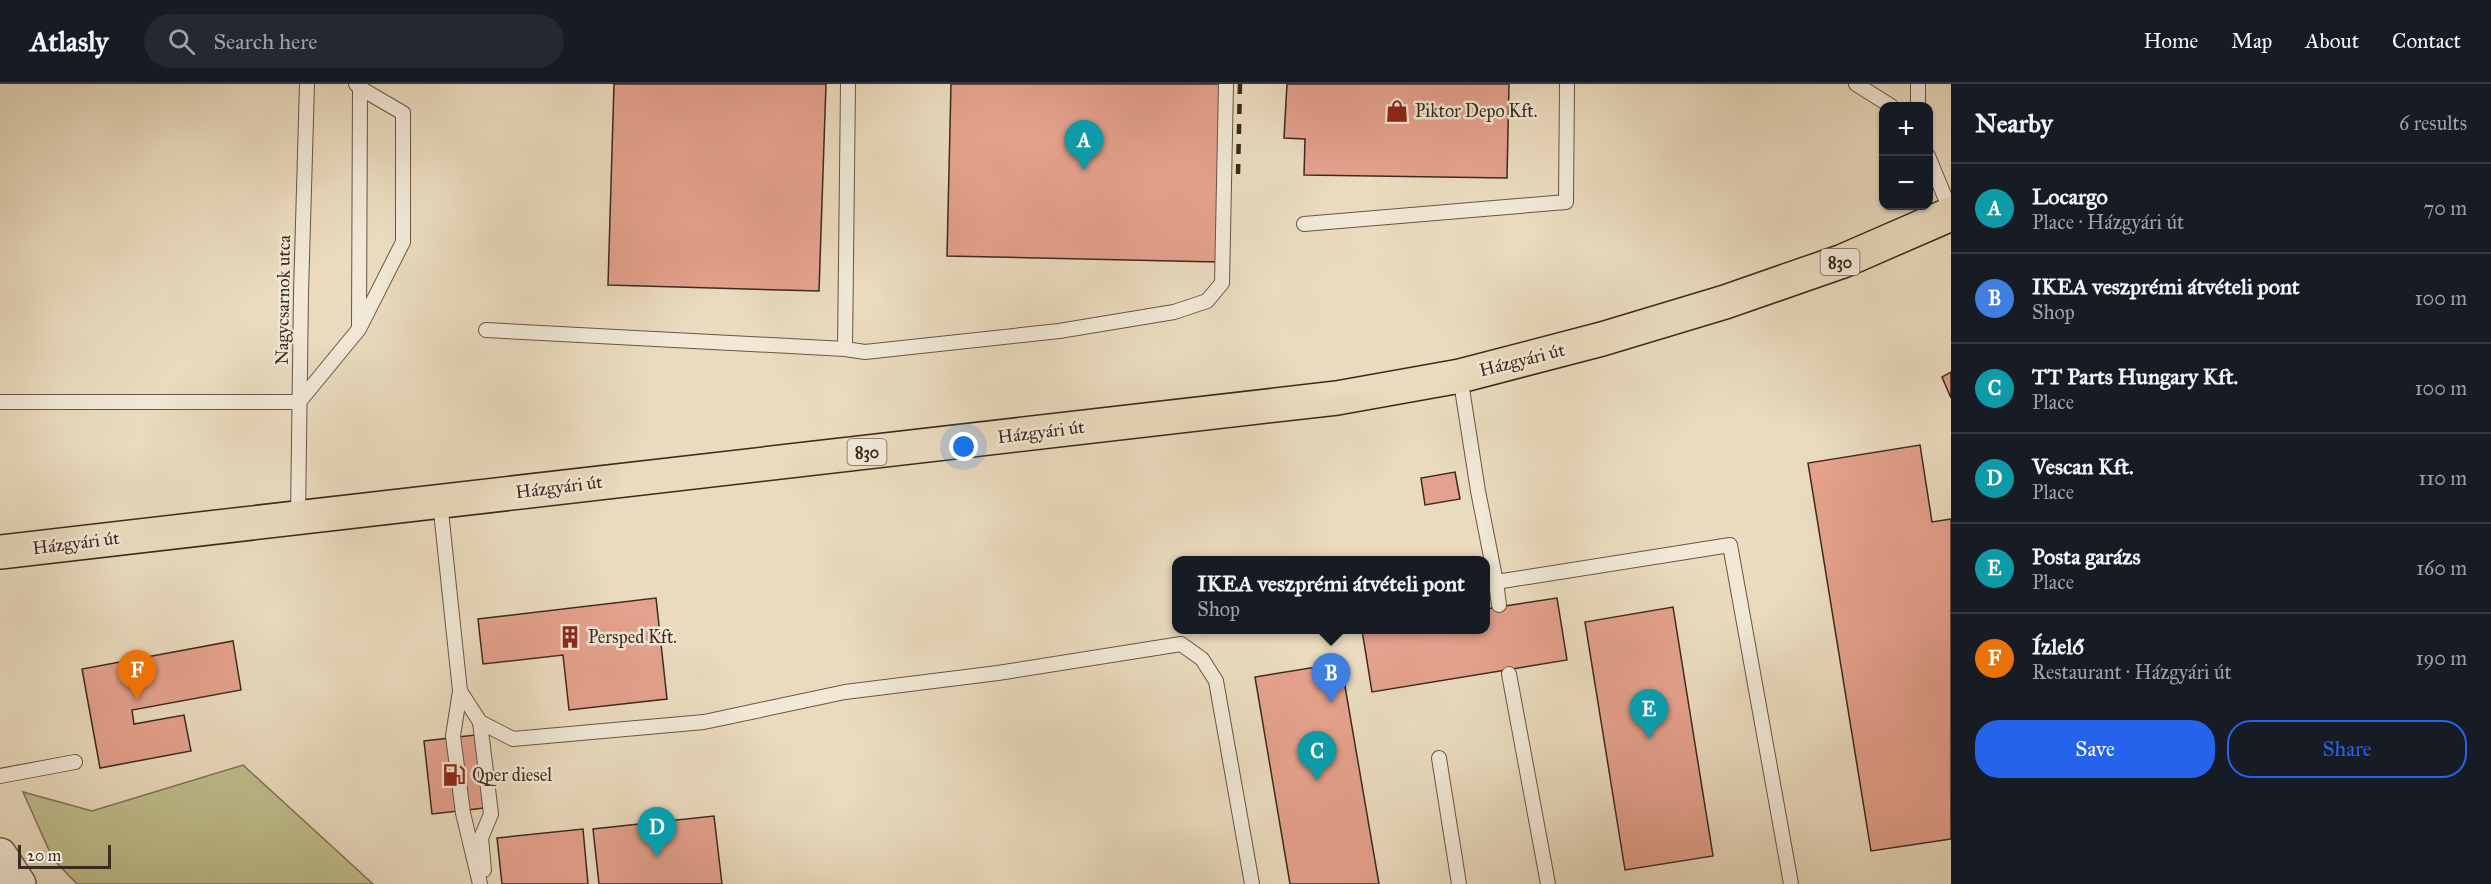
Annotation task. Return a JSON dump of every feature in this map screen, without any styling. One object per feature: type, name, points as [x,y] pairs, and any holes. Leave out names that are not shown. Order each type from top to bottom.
[{"type":"main road","name":"Házgyári út","points":[[0,552],[1337,398],[1460,376],[1602,339],[1725,302],[1843,261],[1951,213]]},
{"type":"street","points":[[0,855],[20,884]]},
{"type":"lane","name":"Nagycsarnok utca","points":[[298,518],[307,84]]},
{"type":"lane","points":[[845,349],[848,84]]},
{"type":"lane","points":[[486,330],[845,349],[865,352],[1059,331],[1174,312],[1207,301],[1222,283],[1226,84]]},
{"type":"lane","points":[[1304,224],[1566,202],[1567,84]]},
{"type":"lane","points":[[1856,84],[1885,102]]},
{"type":"lane","points":[[1918,84],[1918,102]]},
{"type":"lane","points":[[358,86],[359,329]]},
{"type":"lane","points":[[0,402],[299,402],[359,329],[403,242],[403,113],[358,86]]},
{"type":"lane","points":[[1933,166],[1951,213]]},
{"type":"lane","points":[[1460,376],[1498,605]]},
{"type":"lane","points":[[440,501],[460,691],[453,736],[463,813],[480,884]]},
{"type":"lane","points":[[1496,582],[1730,545],[1791,884]]},
{"type":"lane","points":[[480,722],[513,740],[704,722],[845,692],[998,673],[1180,644],[1202,659],[1216,681],[1252,884]]},
{"type":"lane","points":[[1509,674],[1548,884]]},
{"type":"lane","points":[[460,691],[480,722],[491,814],[481,838],[486,884]]},
{"type":"lane","points":[[1439,758],[1459,884]]},
{"type":"lane","points":[[0,776],[75,762]]},
{"type":"shaded area","points":[[243,765],[373,884],[77,884],[53,859],[23,792],[92,811]]},
{"type":"building","points":[[614,84],[826,84],[819,291],[608,285]]},
{"type":"building","points":[[951,84],[1221,84],[1217,262],[947,256]]},
{"type":"building","name":"Piktor Depo Kft.","points":[[1287,84],[1509,84],[1507,178],[1304,175],[1305,139],[1284,138]]},
{"type":"building","points":[[1951,372],[1951,398],[1942,377]]},
{"type":"building","points":[[1920,445],[1932,522],[1951,519],[1951,839],[1871,851],[1808,463]]},
{"type":"building","points":[[1455,472],[1460,499],[1425,505],[1421,478]]},
{"type":"building","name":"Persped Kft.","points":[[656,598],[667,699],[569,710],[563,655],[483,664],[478,619]]},
{"type":"building","points":[[1557,598],[1567,660],[1372,692],[1363,634],[1490,634],[1490,608]]},
{"type":"building","points":[[1673,607],[1713,856],[1625,870],[1585,622]]},
{"type":"building","points":[[233,641],[241,690],[132,710],[134,724],[184,715],[191,751],[100,768],[82,669]]},
{"type":"building","points":[[1341,663],[1379,884],[1290,884],[1255,677]]},
{"type":"building","name":"Qper diesel","points":[[475,735],[484,808],[432,814],[424,741]]},
{"type":"building","points":[[714,816],[722,884],[599,884],[593,829]]},
{"type":"building","points":[[583,829],[588,884],[502,884],[497,838]]},
{"type":"railway","points":[[1238,174],[1240,84]]},
{"type":"place","name":"Piktor Depo Kft.","points":[[1397,111]]},
{"type":"place","name":"Locargo","points":[[1084,170]]},
{"type":"place","name":"Persped Kft.","points":[[570,637]]},
{"type":"place","name":"Ízlelő","points":[[137,700]]},
{"type":"place","name":"IKEA veszprémi átvételi pont","points":[[1331,703]]},
{"type":"place","name":"Posta garázs","points":[[1649,739]]},
{"type":"place","name":"Qper diesel","points":[[454,775]]},
{"type":"place","name":"TT Parts Hungary Kft.","points":[[1317,781]]},
{"type":"place","name":"Vescan Kft.","points":[[657,857]]}]
